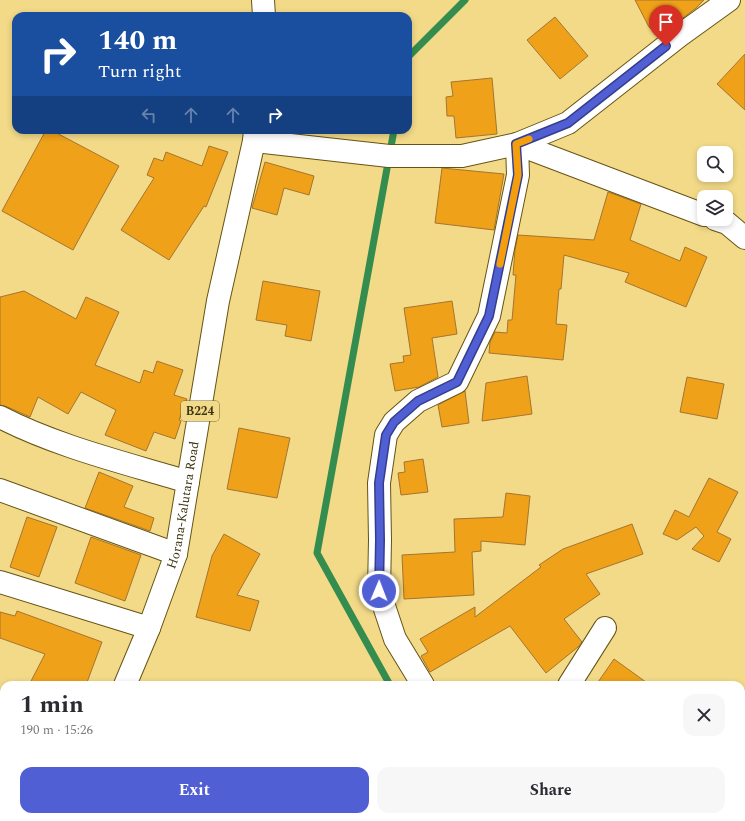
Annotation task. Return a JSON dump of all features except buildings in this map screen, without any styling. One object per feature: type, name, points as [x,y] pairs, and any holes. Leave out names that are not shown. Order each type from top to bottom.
[{"type":"street","points":[[263,0],[264,12]]},
{"type":"street","points":[[255,136],[389,156],[462,156],[516,144],[568,123],[672,41],[729,0]]},
{"type":"street","name":"Horana-Kalutara Road","points":[[127,681],[149,628],[176,554],[218,301],[255,136]]},
{"type":"street","points":[[516,144],[697,212]]},
{"type":"street","points":[[421,681],[395,639],[379,591],[379,483],[386,435],[394,422],[418,401],[457,382],[489,316],[518,175],[516,144]]},
{"type":"street","points":[[731,226],[745,238]]},
{"type":"street","points":[[0,417],[20,428],[76,448],[188,482]]},
{"type":"street","points":[[0,490],[176,554]]},
{"type":"street","points":[[0,582],[149,628]]},
{"type":"street","points":[[572,681],[605,628]]},
{"type":"waterway","points":[[412,53],[465,0]]},
{"type":"waterway","points":[[388,681],[317,553],[393,134]]},
{"type":"slow traffic","points":[[500,264],[518,175],[516,144],[529,139]]},
{"type":"route","points":[[379,591],[379,483],[386,435],[394,422],[418,401],[457,382],[489,316],[518,175],[516,144],[568,123],[666,46]]}]
